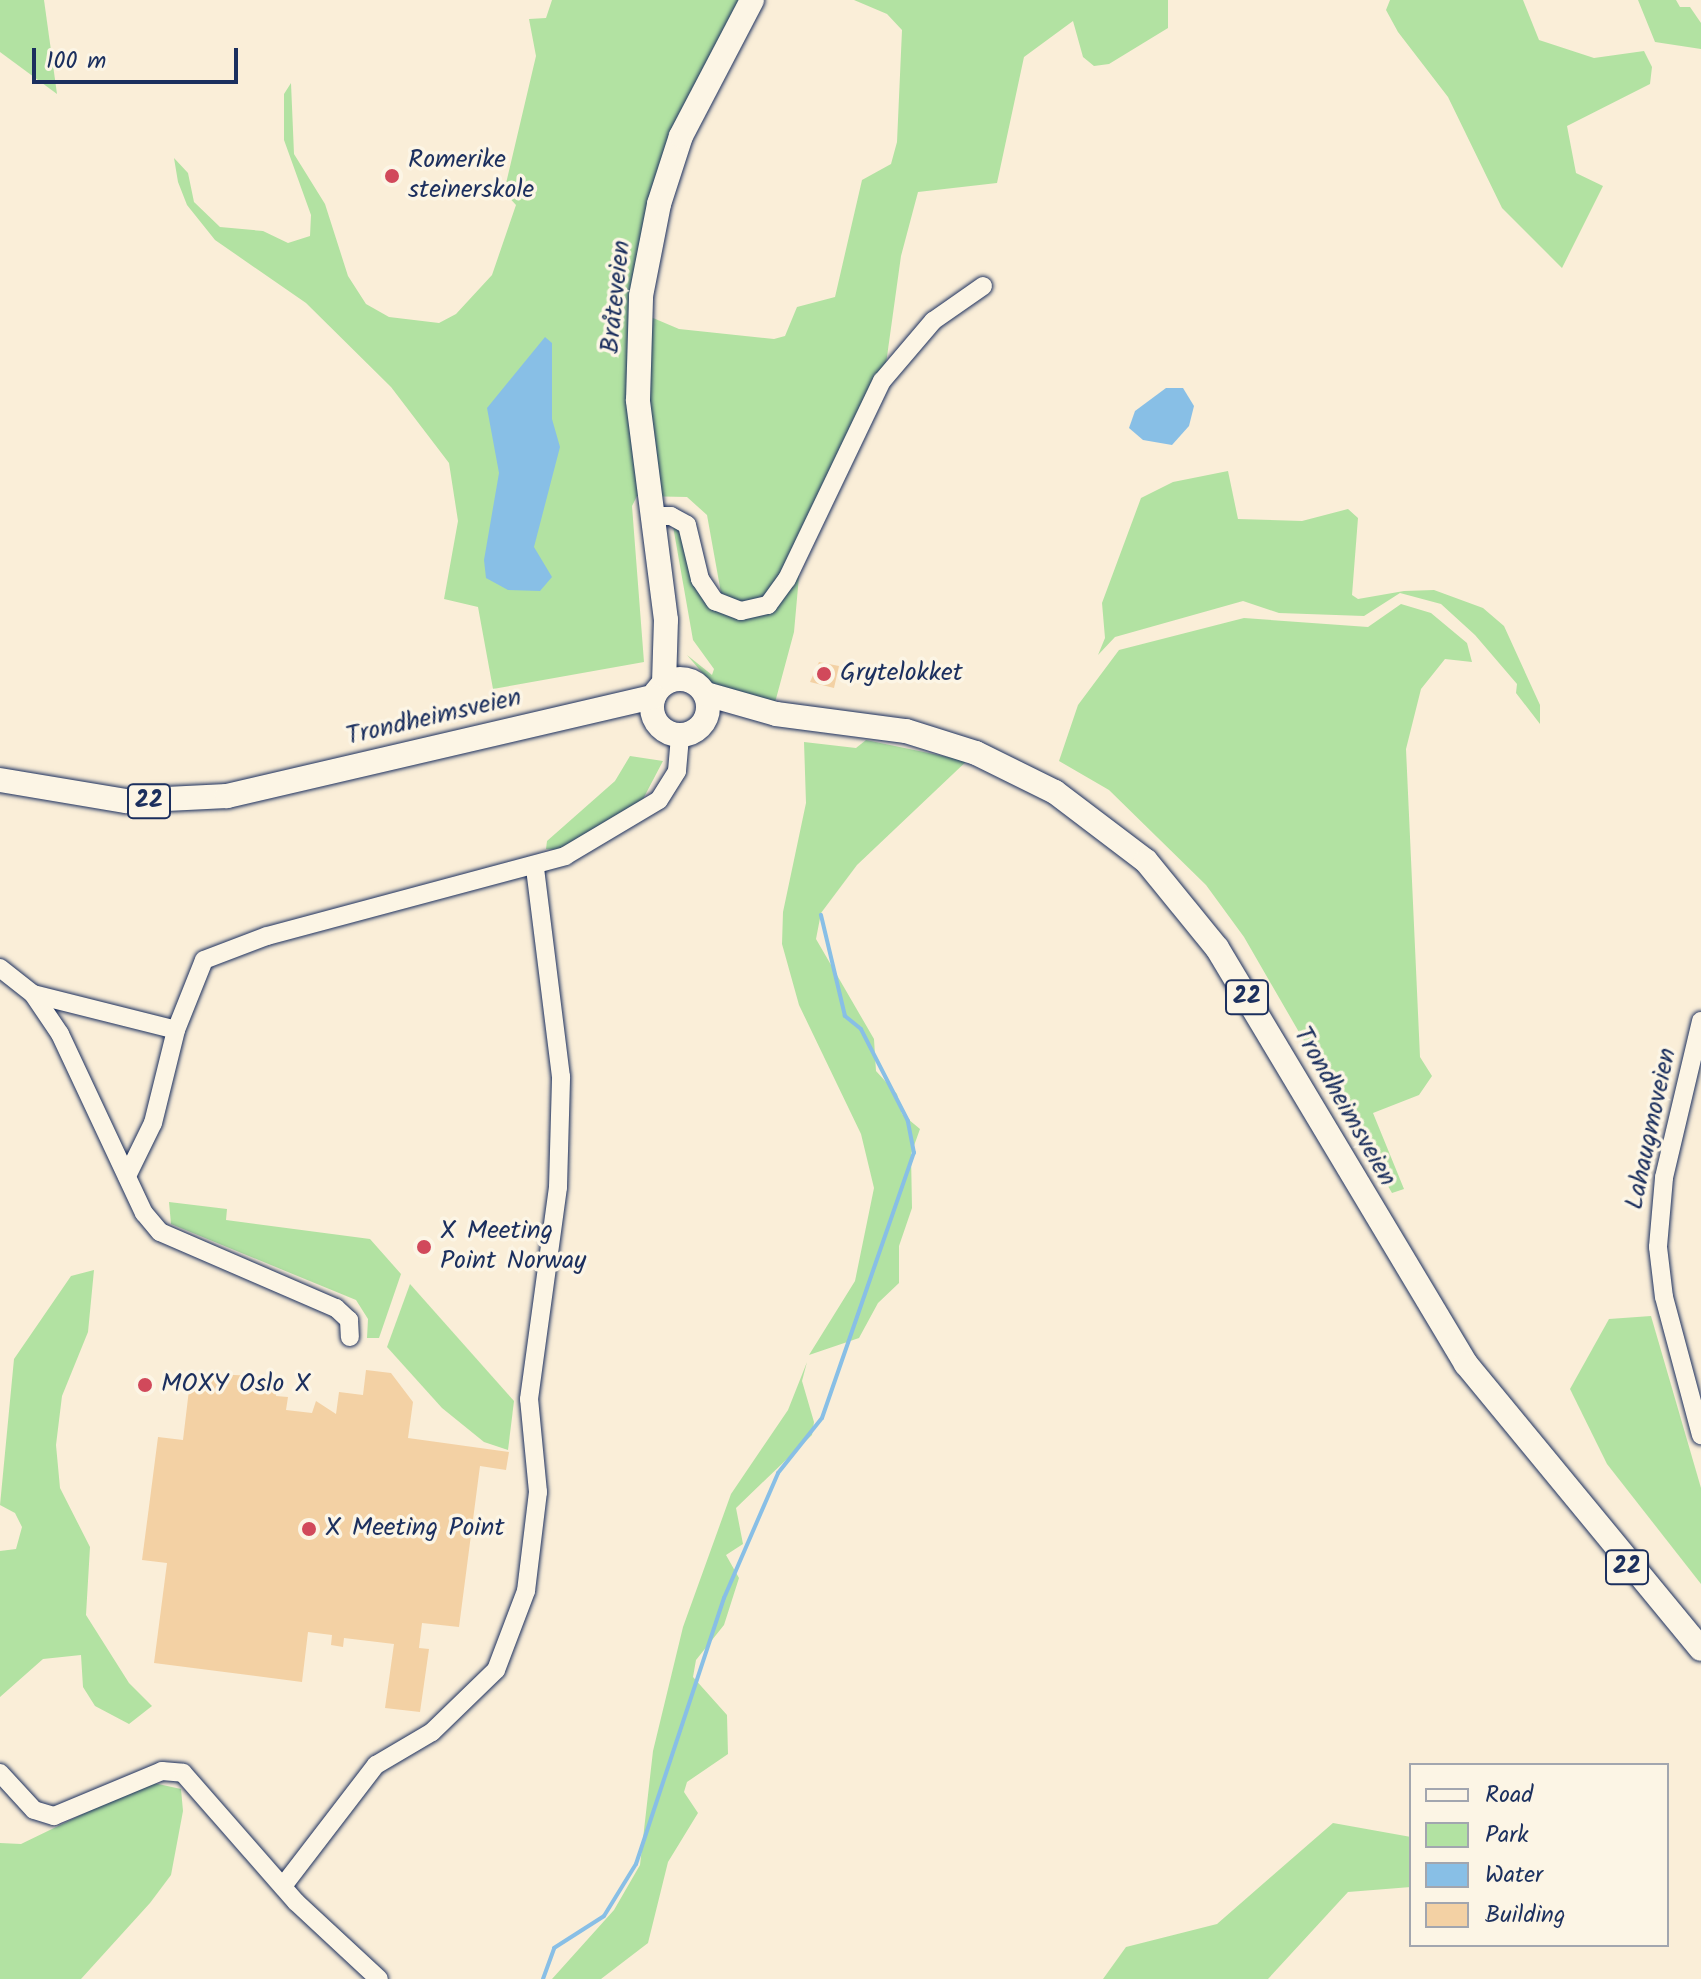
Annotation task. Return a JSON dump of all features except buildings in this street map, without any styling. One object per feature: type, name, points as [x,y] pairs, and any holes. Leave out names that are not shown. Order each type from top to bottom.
[{"type":"main road","name":"Bråteveien","points":[[658,700],[666,620],[651,516],[637,377],[648,251],[681,136],[752,0]]},
{"type":"main road","name":"Bråteveien","points":[[666,620],[698,687]]},
{"type":"main road","name":"22","points":[[658,700],[698,687]]},
{"type":"main road","name":"Trondheimsveien","points":[[698,687],[776,714],[894,728],[976,753],[1055,792],[1146,861],[1217,948],[1448,1338],[1701,1649]]},
{"type":"main road","points":[[698,687],[705,721]]},
{"type":"main road","name":"Trondheimsveien","points":[[0,780],[149,801],[244,793],[298,777],[658,700]]},
{"type":"main road","points":[[658,700],[680,735]]},
{"type":"main road","name":"Trondheimsveien","points":[[705,721],[776,714]]},
{"type":"main road","name":"22","points":[[680,735],[705,721]]},
{"type":"main road","name":"Trondheimsveien","points":[[0,763],[150,787],[298,777]]},
{"type":"main road","name":"Trondheimsveien","points":[[1560,1479],[1701,1625]]},
{"type":"street","points":[[651,516],[671,516],[687,525],[700,579],[715,601],[741,611],[768,605],[787,579],[882,381],[933,321],[983,286]]},
{"type":"street","points":[[127,1176],[153,1123],[176,1030],[196,969],[228,947],[535,867],[616,830],[659,800],[677,771],[680,735]]},
{"type":"street","points":[[283,1886],[376,1765],[432,1732],[496,1670],[526,1591],[538,1492],[529,1399],[558,1187],[561,1077],[535,867]]},
{"type":"street","points":[[0,968],[33,994],[60,1034],[127,1176],[160,1232],[336,1308],[349,1320],[350,1337]]},
{"type":"street","points":[[33,994],[176,1030]]},
{"type":"street","name":"Lahaugmoveien","points":[[1701,1021],[1662,1192],[1658,1259],[1701,1435]]},
{"type":"street","points":[[0,1773],[34,1810],[54,1816],[162,1771],[183,1773],[283,1886],[379,1979]]},
{"type":"green space","points":[[0,0],[44,0],[57,94],[0,52]]},
{"type":"green space","points":[[552,0],[749,0],[678,137],[646,315],[679,329],[774,339],[785,336],[797,307],[835,297],[862,180],[891,164],[897,142],[902,30],[887,14],[854,0],[1168,0],[1168,28],[1109,64],[1094,66],[1083,57],[1073,21],[1024,57],[997,183],[918,192],[901,256],[885,371],[800,565],[794,632],[773,710],[705,700],[710,682],[687,655],[712,675],[714,669],[693,640],[673,526],[681,529],[696,583],[734,600],[721,593],[707,515],[687,497],[637,496],[632,506],[644,662],[493,689],[478,607],[444,599],[458,521],[449,463],[391,387],[306,303],[215,240],[187,205],[178,182],[174,158],[188,173],[194,202],[220,227],[263,231],[288,243],[310,236],[311,215],[284,140],[284,94],[291,83],[294,154],[325,204],[348,276],[366,304],[389,317],[439,323],[456,314],[492,275],[516,205],[504,192],[536,56],[529,19],[546,18]]},
{"type":"green space","points":[[1390,0],[1523,0],[1539,40],[1594,58],[1644,51],[1652,67],[1650,84],[1567,126],[1576,173],[1603,186],[1562,268],[1502,208],[1448,97],[1398,32],[1386,10]]},
{"type":"green space","points":[[1638,0],[1676,0],[1680,7],[1690,7],[1701,23],[1701,49],[1655,42]]},
{"type":"green space","points":[[1228,471],[1238,519],[1302,521],[1348,509],[1358,518],[1352,595],[1358,599],[1404,591],[1434,590],[1483,608],[1504,626],[1540,705],[1540,724],[1516,693],[1517,684],[1475,635],[1441,604],[1400,593],[1364,616],[1279,613],[1243,601],[1115,637],[1098,655],[1105,638],[1102,603],[1141,498],[1173,482]]},
{"type":"green space","points":[[1401,604],[1431,613],[1467,643],[1472,662],[1445,659],[1421,689],[1406,749],[1420,1057],[1432,1076],[1419,1095],[1373,1113],[1404,1189],[1392,1193],[1244,937],[1206,885],[1109,790],[1059,761],[1078,705],[1119,650],[1244,618],[1368,627]]},
{"type":"green space","points":[[866,740],[948,757],[974,747],[972,756],[857,865],[821,913],[816,939],[874,1039],[876,1071],[897,1094],[902,1114],[920,1129],[911,1154],[912,1208],[899,1246],[899,1283],[878,1303],[859,1338],[809,1355],[855,1281],[874,1188],[861,1134],[799,1005],[782,944],[783,912],[806,803],[804,742],[856,748]]},
{"type":"green space","points":[[630,756],[663,761],[642,801],[560,850],[546,849],[547,841],[615,781]]},
{"type":"green space","points":[[169,1202],[227,1209],[226,1220],[370,1239],[401,1274],[379,1338],[367,1338],[368,1319],[356,1300],[171,1224]]},
{"type":"green space","points":[[94,1270],[88,1332],[62,1396],[56,1445],[60,1488],[90,1547],[86,1615],[129,1683],[152,1706],[129,1724],[95,1706],[83,1687],[81,1655],[43,1659],[0,1697],[0,1551],[16,1549],[22,1527],[15,1513],[0,1505],[14,1359],[71,1276]]},
{"type":"green space","points":[[410,1284],[514,1401],[508,1450],[484,1442],[442,1408],[387,1347]]},
{"type":"green space","points":[[1651,1316],[1701,1488],[1701,1584],[1607,1464],[1570,1389],[1609,1319]]},
{"type":"green space","points":[[807,1362],[802,1381],[814,1422],[812,1435],[736,1508],[743,1544],[726,1555],[739,1578],[724,1625],[696,1660],[693,1677],[727,1715],[728,1754],[687,1782],[684,1792],[698,1813],[668,1862],[648,1943],[601,1979],[552,1979],[614,1910],[640,1865],[653,1751],[683,1627],[731,1494],[788,1410]]},
{"type":"green space","points":[[149,1782],[181,1789],[183,1811],[171,1875],[150,1903],[81,1979],[0,1979],[0,1843],[21,1844]]},
{"type":"green space","points":[[1333,1823],[1409,1837],[1409,1887],[1348,1892],[1268,1979],[1103,1979],[1126,1947],[1217,1924]]},
{"type":"water","points":[[545,337],[552,343],[552,419],[560,447],[534,547],[552,577],[540,591],[508,590],[486,578],[484,560],[499,473],[487,408]]},
{"type":"water","points":[[1166,388],[1183,388],[1194,406],[1189,426],[1172,445],[1143,440],[1129,428],[1135,411]]},
{"type":"waterway","points":[[543,1979],[554,1948],[604,1916],[636,1864],[724,1598],[778,1473],[822,1418],[914,1153],[908,1121],[861,1029],[845,1016],[821,915]]},
{"type":"place","name":"Romerike steinerskole","points":[[392,176]]},
{"type":"place","name":"Grytelokket","points":[[824,674]]},
{"type":"place","name":"X Meeting Point Norway","points":[[424,1247]]},
{"type":"place","name":"MOXY Oslo X","points":[[145,1385]]},
{"type":"place","name":"X Meeting Point","points":[[309,1529]]}]
